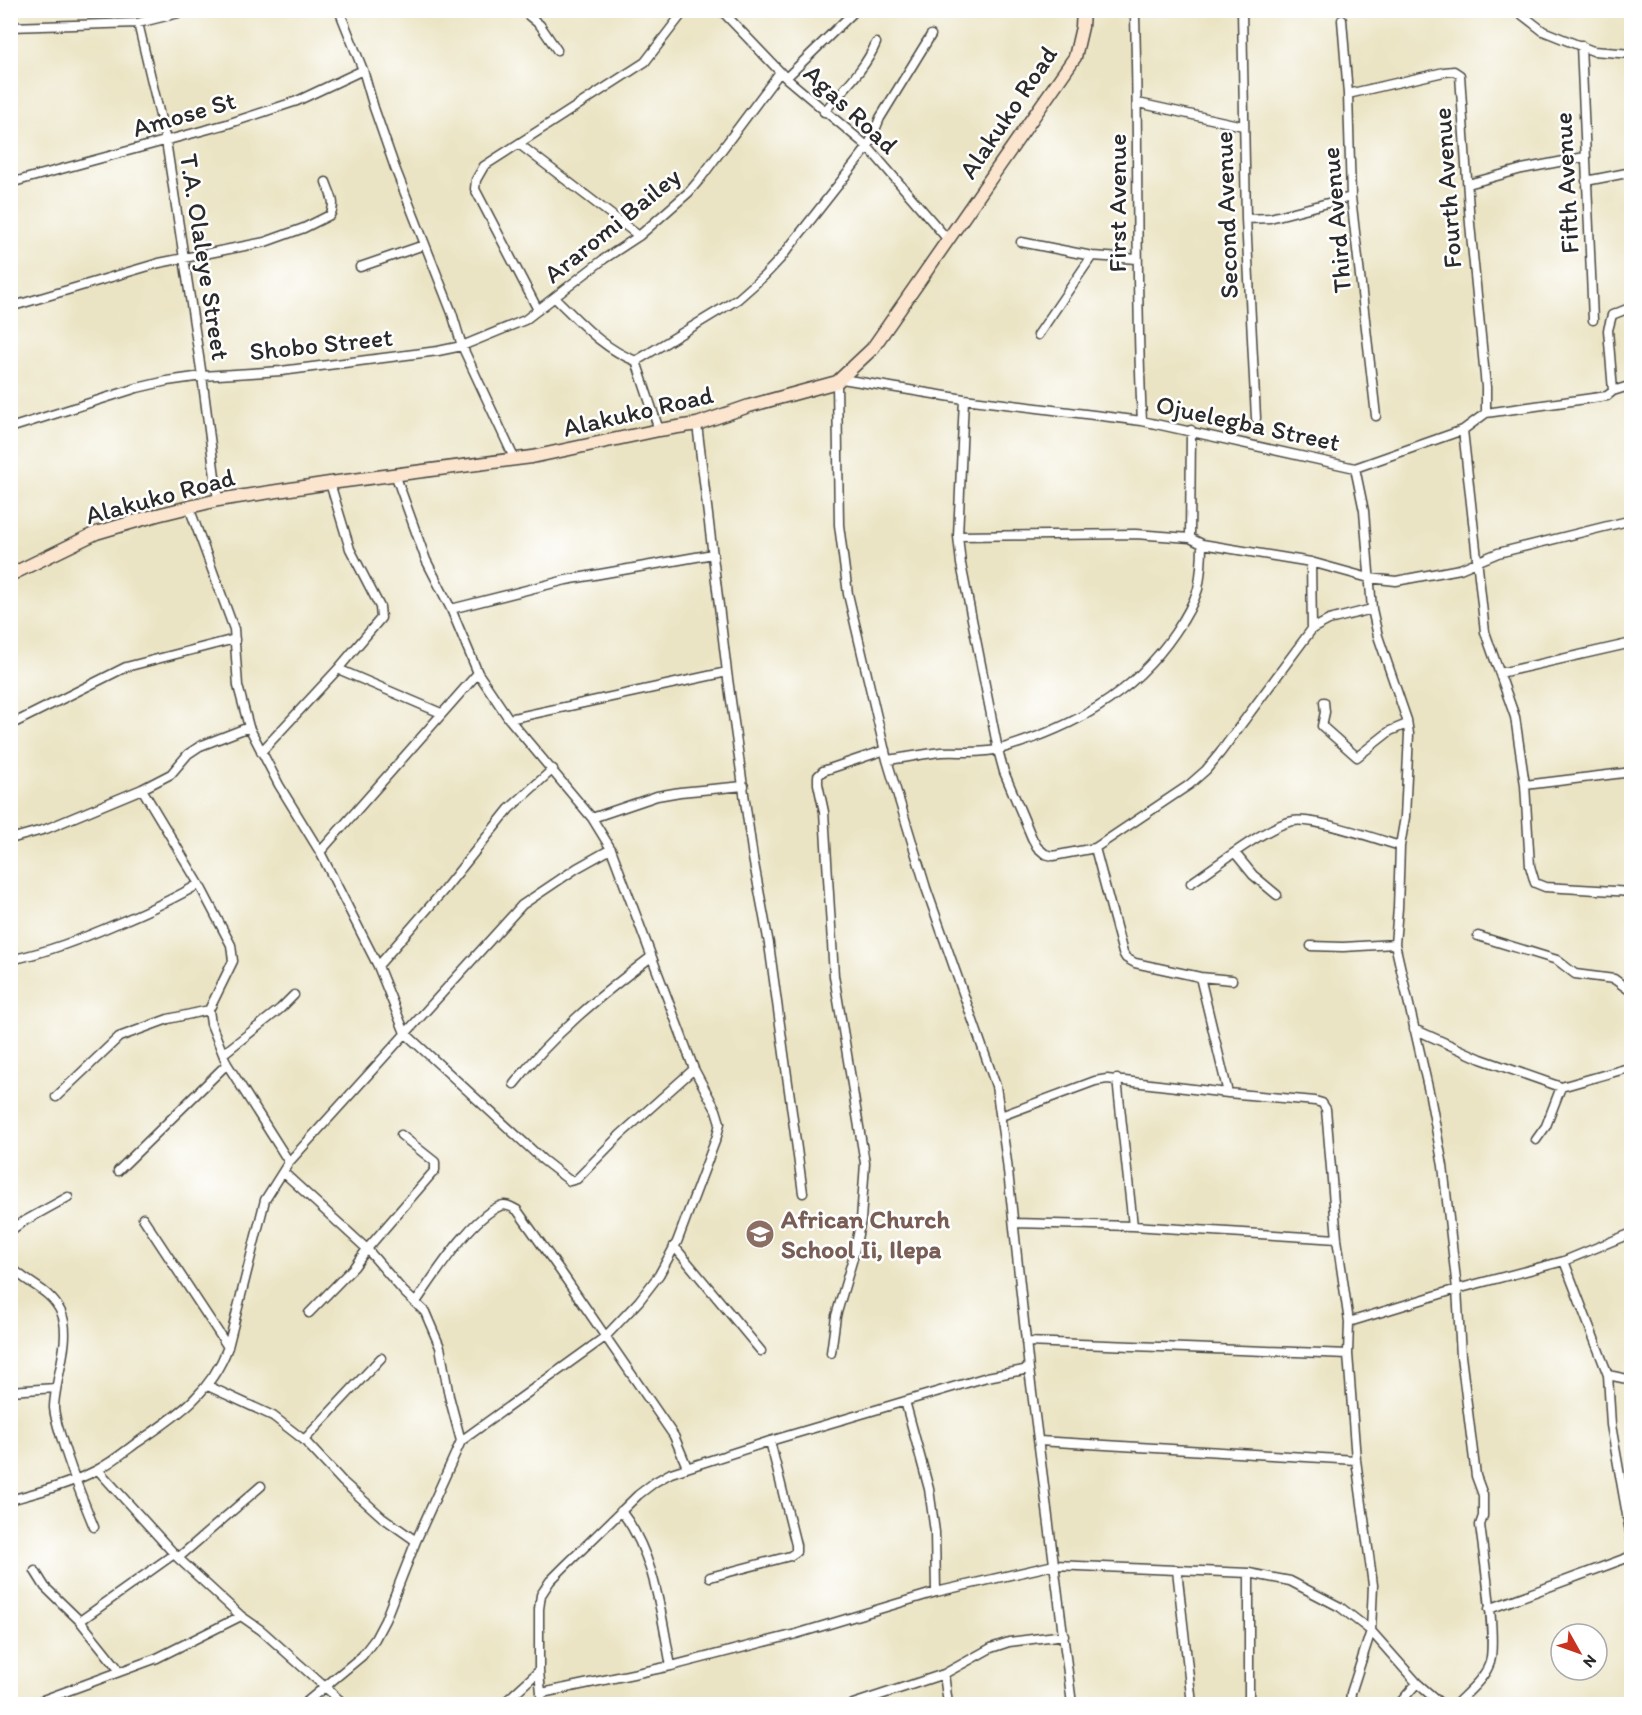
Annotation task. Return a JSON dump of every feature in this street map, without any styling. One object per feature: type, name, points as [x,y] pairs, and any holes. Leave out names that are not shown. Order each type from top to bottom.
[{"type":"main road","name":"Alakuko Road","points":[[10,575],[96,533],[218,500],[395,474],[515,460],[570,450],[697,424],[749,406],[839,381],[872,349],[1075,57],[1082,27],[1083,10]]},
{"type":"street","points":[[10,27],[138,23],[191,10]]},
{"type":"street","points":[[339,10],[363,70],[374,108],[448,302],[462,345],[515,460]]},
{"type":"street","points":[[522,10],[540,25],[556,50]]},
{"type":"street","points":[[538,310],[475,189],[476,180],[484,166],[645,62],[686,10]]},
{"type":"street","name":"Agas Road","points":[[721,10],[783,75],[868,147],[949,241]]},
{"type":"street","name":"Araromi Bailey","points":[[462,345],[509,327],[538,310],[604,259],[639,236],[700,179],[783,75],[856,10]]},
{"type":"street","name":"First Avenue","points":[[1129,10],[1135,17],[1138,103],[1137,259],[1142,421]]},
{"type":"street","name":"Second Avenue","points":[[1242,10],[1246,219],[1256,418]]},
{"type":"street","points":[[1516,10],[1542,31],[1593,51],[1632,54]]},
{"type":"street","name":"Third Avenue","points":[[1342,20],[1348,94],[1351,197],[1376,416]]},
{"type":"street","name":"T.A. Olaleye Street","points":[[138,23],[166,141],[202,376],[218,500]]},
{"type":"street","points":[[636,361],[738,299],[780,259],[868,147],[880,118],[932,35]]},
{"type":"street","points":[[824,112],[861,71],[876,43]]},
{"type":"street","name":"Fifth Avenue","points":[[1581,45],[1593,320]]},
{"type":"street","name":"Amose St","points":[[10,183],[227,124],[297,101],[363,70]]},
{"type":"street","name":"Fourth Avenue","points":[[1348,94],[1444,72],[1454,71],[1460,75],[1486,387],[1486,413]]},
{"type":"street","points":[[1138,103],[1243,126]]},
{"type":"street","points":[[519,144],[639,236]]},
{"type":"street","points":[[1468,184],[1522,169],[1585,157]]},
{"type":"street","points":[[1586,181],[1632,172]]},
{"type":"street","points":[[10,308],[109,277],[183,258],[265,242],[324,219],[333,209],[326,182]]},
{"type":"street","points":[[1246,219],[1270,218],[1351,197]]},
{"type":"street","points":[[1021,242],[1092,256],[1137,259]]},
{"type":"street","points":[[360,267],[424,244]]},
{"type":"street","points":[[1038,335],[1092,256]]},
{"type":"street","points":[[555,298],[603,344],[619,355],[636,361]]},
{"type":"street","points":[[1613,391],[1608,330],[1612,315],[1632,307]]},
{"type":"street","name":"Shobo Street","points":[[10,428],[137,388],[202,376],[281,371],[362,362],[438,351],[462,345]]},
{"type":"street","points":[[636,361],[659,430]]},
{"type":"street","points":[[839,381],[840,539],[848,594],[887,760],[926,888],[996,1086],[1072,1704]]},
{"type":"street","name":"Ojuelegba Street","points":[[839,381],[1142,421],[1355,468],[1464,430],[1486,413],[1607,396],[1613,391],[1632,385]]},
{"type":"street","points":[[964,399],[958,536],[961,564],[1004,772],[1037,847],[1045,854],[1053,856],[1095,848],[1189,785],[1206,770],[1312,629],[1329,621],[1372,609]]},
{"type":"street","points":[[697,424],[727,672],[753,858],[769,944],[803,1193]]},
{"type":"street","points":[[1190,538],[1191,430]]},
{"type":"street","points":[[1464,430],[1485,632],[1515,717],[1525,785],[1530,866],[1534,882],[1538,886],[1545,887],[1632,892]]},
{"type":"street","points":[[1355,468],[1364,511],[1372,609],[1378,636],[1409,734],[1395,944],[1443,1166],[1457,1289],[1461,1356],[1476,1476],[1483,1495],[1484,1516],[1480,1525],[1489,1609],[1491,1662],[1456,1704]]},
{"type":"street","points":[[304,1704],[362,1656],[375,1639],[461,1441],[605,1338],[659,1275],[674,1246],[720,1123],[716,1110],[694,1069],[611,849],[592,818],[509,719],[478,673],[451,609],[426,560],[395,474]]},
{"type":"street","points":[[261,752],[338,669],[379,621],[381,614],[380,607],[350,549],[330,483]]},
{"type":"street","points":[[189,507],[234,629],[238,686],[249,727],[261,752],[320,852],[378,966],[405,1033],[570,1181],[577,1179],[621,1135],[694,1069]]},
{"type":"street","points":[[958,536],[1135,534],[1190,538],[1202,544],[1311,562],[1369,578],[1396,581],[1460,569],[1498,554],[1632,520]]},
{"type":"street","points":[[887,760],[937,753],[998,750],[1079,720],[1119,694],[1143,673],[1168,643],[1186,616],[1197,591],[1202,567],[1202,544]]},
{"type":"street","points":[[451,609],[566,580],[713,554]]},
{"type":"street","points":[[1311,562],[1312,629]]},
{"type":"street","points":[[10,725],[126,667],[235,639]]},
{"type":"street","points":[[1500,673],[1632,643]]},
{"type":"street","points":[[338,669],[441,713]]},
{"type":"street","points":[[509,719],[727,672]]},
{"type":"street","points":[[320,852],[478,673]]},
{"type":"street","points":[[1324,702],[1325,712],[1322,726],[1357,757],[1390,731],[1407,724]]},
{"type":"street","points":[[10,839],[46,829],[142,789],[171,774],[188,754],[200,746],[249,727]]},
{"type":"street","points":[[831,1353],[836,1316],[853,1258],[861,1220],[865,1163],[834,976],[824,812],[818,776],[824,771],[885,750]]},
{"type":"street","points":[[378,966],[444,890],[509,809],[553,770]]},
{"type":"street","points":[[1525,785],[1632,772]]},
{"type":"street","points":[[592,818],[661,795],[744,786]]},
{"type":"street","points":[[142,789],[226,933],[233,952],[233,961],[209,1010],[211,1024],[227,1064],[289,1162]]},
{"type":"street","points":[[1191,883],[1267,832],[1294,820],[1311,821],[1400,846]]},
{"type":"street","points":[[1095,848],[1126,958],[1135,963],[1232,980]]},
{"type":"street","points":[[10,1500],[98,1470],[187,1408],[208,1386],[223,1362],[228,1347],[266,1200],[289,1162],[522,905],[577,868],[611,849]]},
{"type":"street","points":[[1235,854],[1253,875],[1277,895]]},
{"type":"street","points":[[10,960],[45,953],[68,944],[162,905],[199,884]]},
{"type":"street","points":[[1478,936],[1557,960],[1575,974],[1614,979],[1632,992]]},
{"type":"street","points":[[1311,946],[1395,944]]},
{"type":"street","points":[[514,1084],[566,1027],[601,995],[651,957]]},
{"type":"street","points":[[1200,976],[1228,1093]]},
{"type":"street","points":[[223,1054],[280,1009],[294,995]]},
{"type":"street","points":[[56,1097],[119,1037],[168,1019],[209,1010]]},
{"type":"street","points":[[1414,1029],[1481,1059],[1561,1087],[1632,1067]]},
{"type":"street","points":[[118,1171],[227,1064]]},
{"type":"street","points":[[1000,1116],[1095,1081],[1117,1079],[1322,1103],[1326,1110],[1337,1239],[1349,1322],[1348,1354],[1356,1460],[1374,1585],[1371,1631],[1351,1693],[1350,1704]]},
{"type":"street","points":[[1117,1079],[1133,1226]]},
{"type":"street","points":[[1536,1140],[1546,1126],[1561,1087]]},
{"type":"street","points":[[309,1313],[354,1267],[435,1170],[435,1162],[401,1135]]},
{"type":"street","points":[[283,1172],[367,1249],[404,1292],[425,1312],[440,1347],[449,1396],[461,1441]]},
{"type":"street","points":[[10,1231],[68,1197]]},
{"type":"street","points":[[416,1302],[455,1248],[480,1220],[500,1206],[507,1205],[517,1210],[674,1436],[687,1467]]},
{"type":"street","points":[[143,1218],[228,1347]]},
{"type":"street","points":[[1014,1223],[1133,1226],[1337,1239]]},
{"type":"street","points":[[1349,1322],[1457,1289],[1564,1261],[1632,1233]]},
{"type":"street","points":[[674,1246],[761,1351]]},
{"type":"street","points":[[1564,1261],[1608,1375],[1611,1425],[1632,1543]]},
{"type":"street","points":[[12,1270],[50,1295],[62,1315],[64,1324],[62,1362],[54,1408],[75,1479],[94,1527]]},
{"type":"street","points":[[1026,1342],[1348,1354]]},
{"type":"street","points":[[304,1440],[381,1358]]},
{"type":"street","points":[[542,1704],[539,1671],[539,1609],[542,1595],[550,1581],[564,1567],[638,1495],[655,1482],[687,1467],[770,1441],[987,1377],[1029,1369]]},
{"type":"street","points":[[1608,1375],[1632,1380]]},
{"type":"street","points":[[208,1386],[273,1416],[304,1440],[343,1482],[382,1517],[416,1541]]},
{"type":"street","points":[[10,1391],[56,1388]]},
{"type":"street","points":[[905,1401],[929,1489],[935,1532],[936,1592]]},
{"type":"street","points":[[710,1577],[790,1556],[796,1552],[770,1441]]},
{"type":"street","points":[[1039,1441],[1356,1460]]},
{"type":"street","points":[[98,1470],[176,1556],[241,1616],[261,1630],[344,1704]]},
{"type":"street","points":[[80,1621],[176,1556],[261,1486]]},
{"type":"street","points":[[621,1511],[631,1524],[654,1580],[671,1666]]},
{"type":"street","points":[[1489,1609],[1632,1556]]},
{"type":"street","points":[[542,1693],[671,1666],[796,1634],[936,1592],[1054,1565],[1249,1573],[1300,1585],[1340,1607],[1371,1631],[1417,1683],[1441,1704]]},
{"type":"street","points":[[1177,1570],[1192,1704]]},
{"type":"street","points":[[35,1571],[45,1587],[80,1621],[116,1666]]},
{"type":"street","points":[[1249,1573],[1249,1704]]},
{"type":"street","points":[[32,1704],[157,1658],[241,1616]]},
{"type":"street","points":[[853,1704],[944,1674],[991,1648],[1009,1642],[1064,1635]]},
{"type":"street","points":[[503,1704],[539,1671]]},
{"type":"street","points":[[944,1674],[948,1704]]},
{"type":"street","points":[[1399,1704],[1417,1683]]},
{"type":"place","name":"African Church School Ii, Ilepa","points":[[760,1234]]}]
